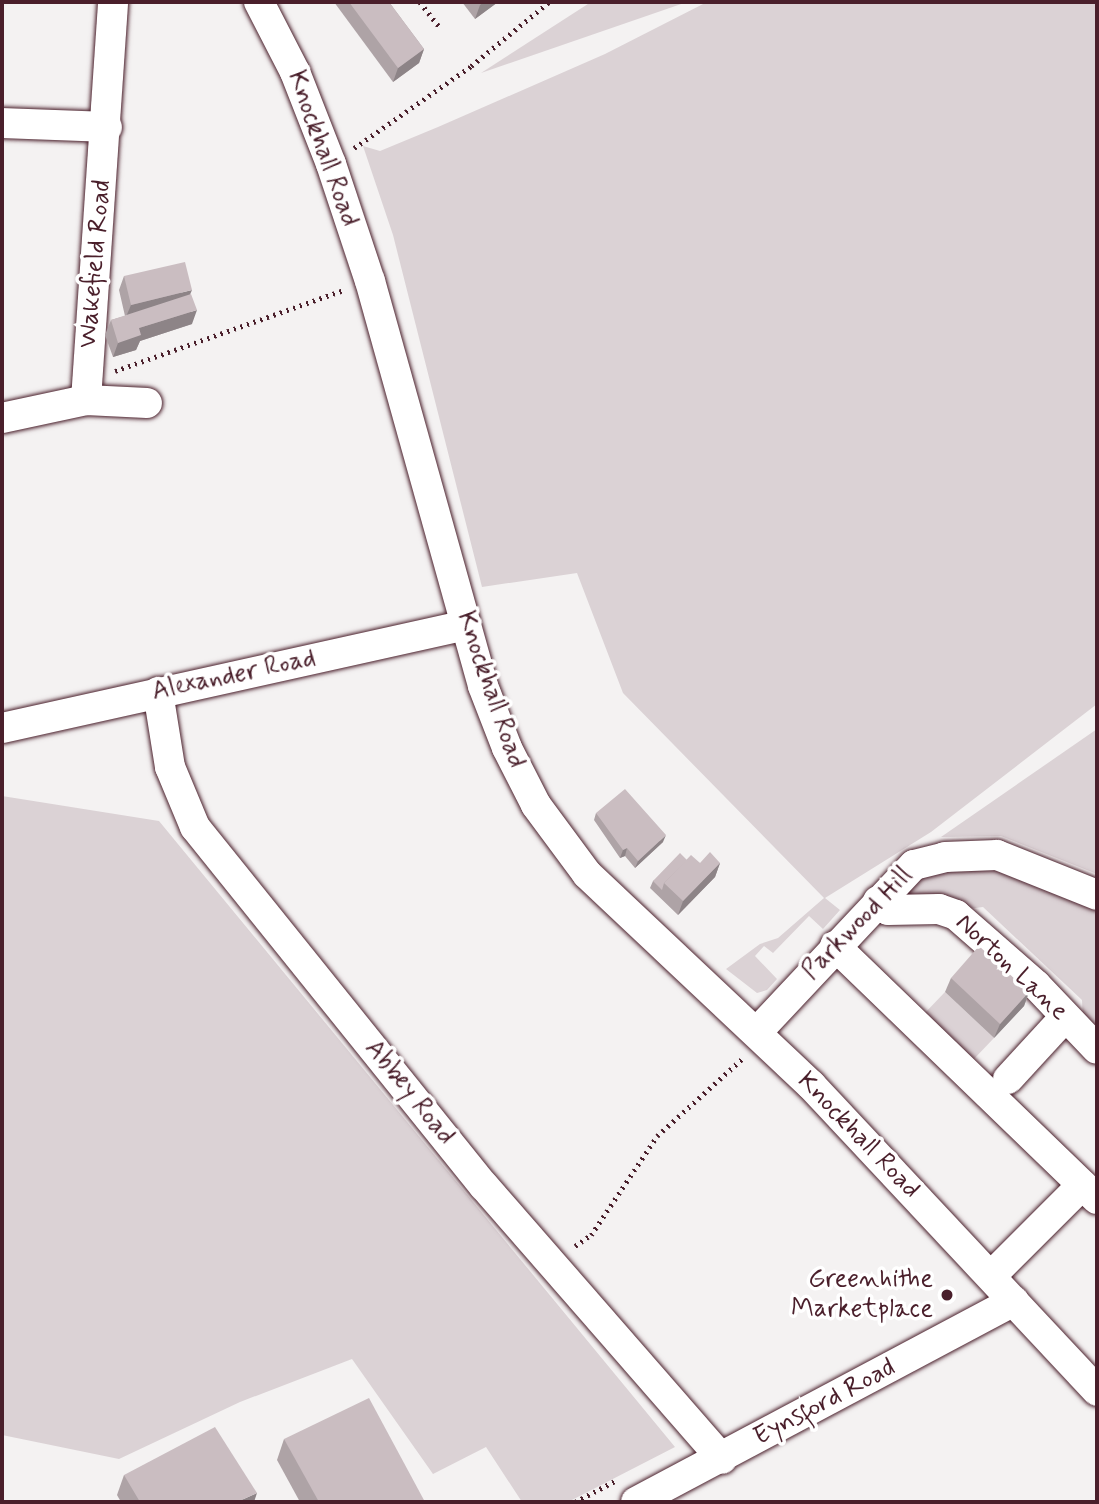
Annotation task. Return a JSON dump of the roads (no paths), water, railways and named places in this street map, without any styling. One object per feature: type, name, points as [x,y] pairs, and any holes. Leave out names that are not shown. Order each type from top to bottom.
[{"type":"street","name":"Wakefield Road","points":[[85,391],[107,127],[113,2]]},
{"type":"street","name":"Knockhall Road","points":[[259,2],[295,72],[331,164],[370,281],[466,625],[507,748],[563,846],[603,890],[760,1035],[1097,1391]]},
{"type":"street","points":[[2,123],[107,127]]},
{"type":"street","points":[[2,418],[85,391],[147,403]]},
{"type":"street","name":"Alexander Road","points":[[2,728],[466,625]]},
{"type":"street","name":"Abbey Road","points":[[158,692],[170,767],[195,827],[484,1186],[722,1459]]},
{"type":"street","name":"Parkwood Hill","points":[[760,1035],[835,946],[914,865],[982,854],[1014,859],[1097,895]]},
{"type":"street","name":"Norton Lane","points":[[877,901],[890,911],[939,909],[956,915],[1036,985],[1097,1049]]},
{"type":"street","points":[[835,946],[1090,1192],[991,1276]]},
{"type":"street","points":[[1008,1079],[1065,1018]]},
{"type":"street","name":"Eynsford Road","points":[[636,1502],[722,1459],[1014,1301]]},
{"type":"place","name":"Greenhithe Marketplace","points":[[947,1295]]}]
